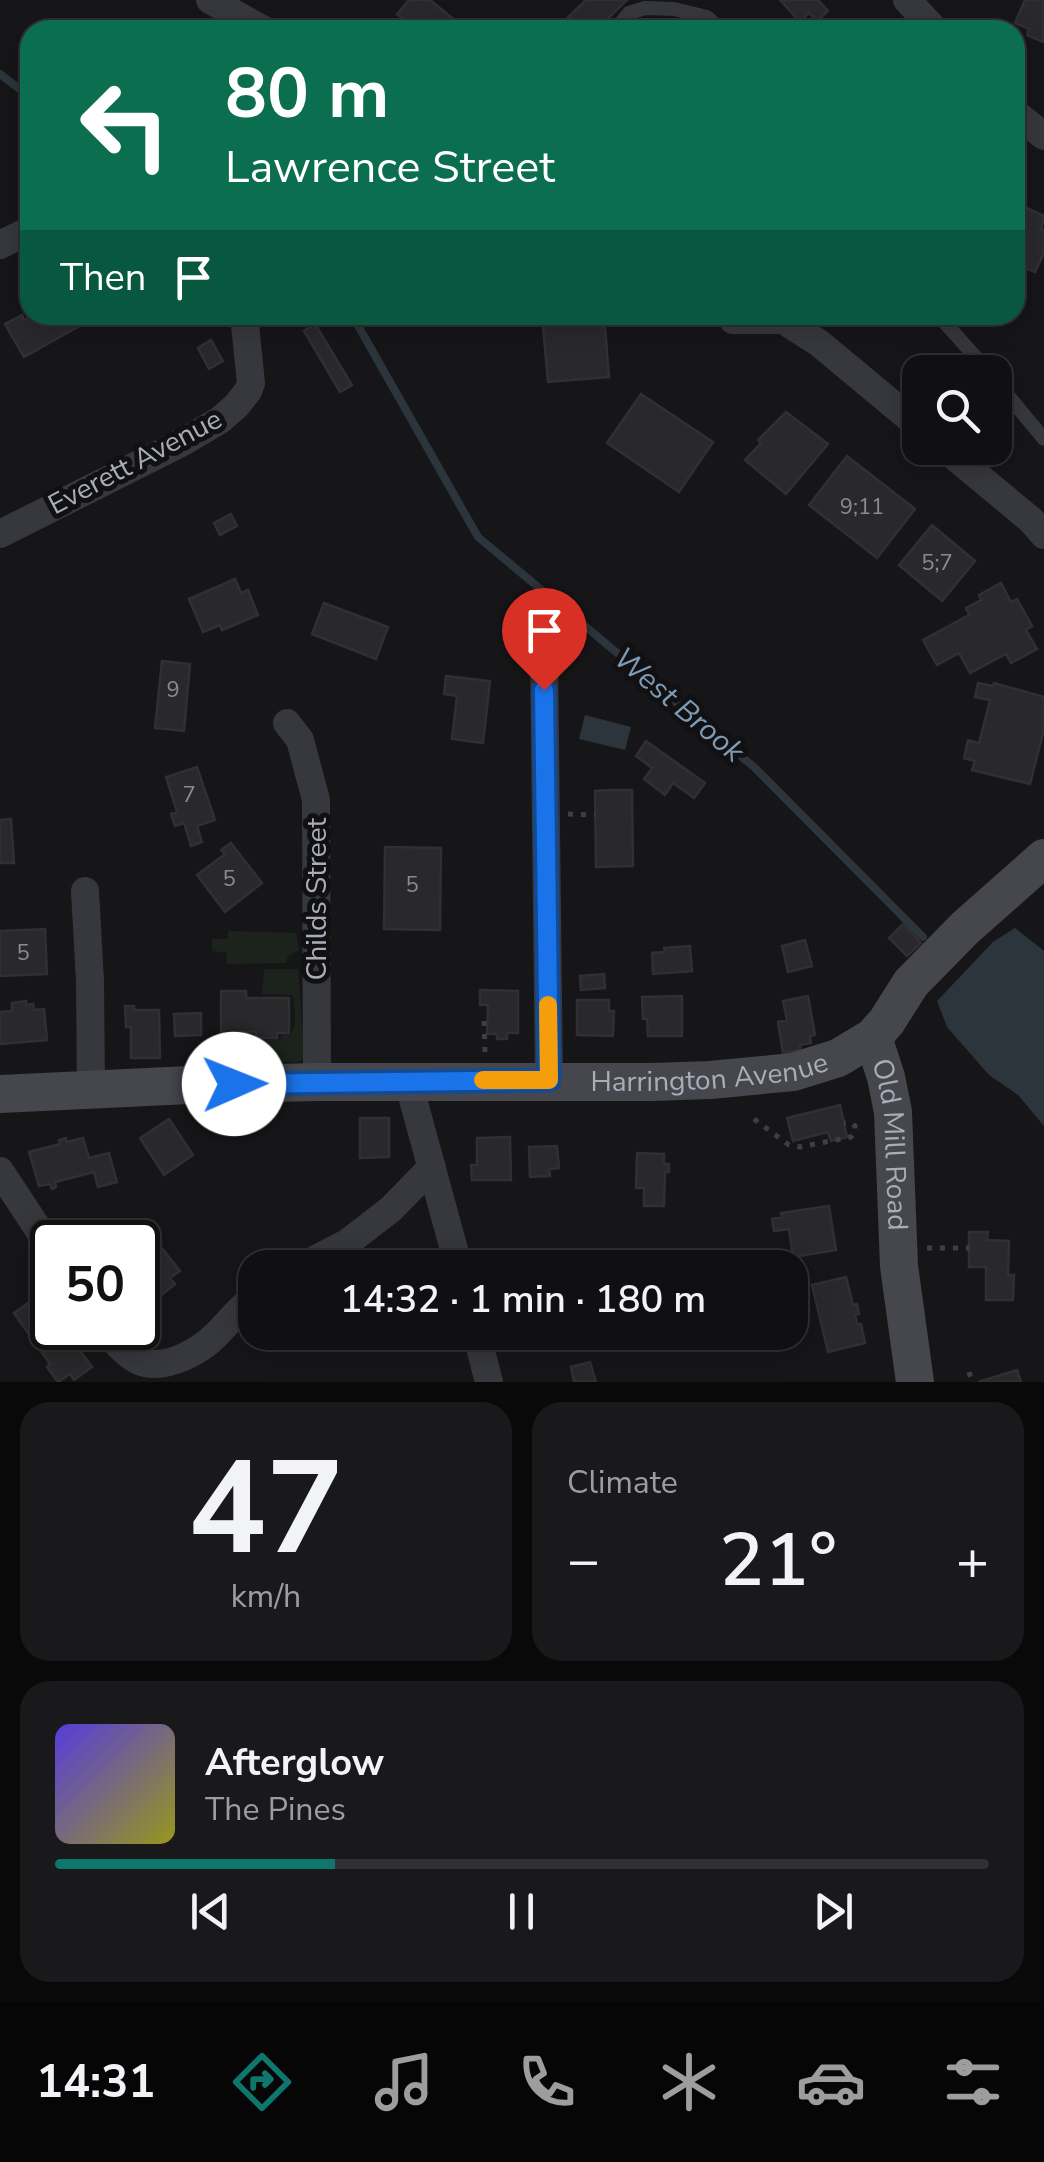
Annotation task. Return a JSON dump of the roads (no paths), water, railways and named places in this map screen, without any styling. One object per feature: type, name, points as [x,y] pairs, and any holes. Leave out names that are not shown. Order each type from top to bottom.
[{"type":"main road","name":"Old Mill Road","points":[[915,1382],[898,1248],[893,1112],[873,1037],[911,983],[965,928],[1044,858]]},
{"type":"main road","name":"Harrington Avenue","points":[[0,1094],[317,1082],[692,1080],[794,1072],[838,1058],[873,1037]]},
{"type":"street","points":[[210,0],[246,20]]},
{"type":"street","points":[[907,0],[926,20]]},
{"type":"street","name":"Everett Avenue","points":[[0,534],[220,420],[248,392],[251,383],[245,325]]},
{"type":"street","points":[[791,325],[819,343],[902,412]]},
{"type":"street","points":[[965,465],[1044,535]]},
{"type":"street","points":[[544,657],[549,1080]]},
{"type":"street","name":"Childs Street","points":[[286,722],[300,740],[316,800],[317,1082]]},
{"type":"street","points":[[85,891],[91,1088]]},
{"type":"street","points":[[408,1081],[454,1250]]},
{"type":"street","points":[[335,1250],[390,1210],[432,1167]]},
{"type":"street","points":[[0,1171],[32,1220]]},
{"type":"street","points":[[126,1350],[142,1363],[160,1364],[196,1351],[238,1314]]},
{"type":"street","points":[[481,1350],[490,1382]]},
{"type":"lane","points":[[622,20],[629,12],[645,8],[674,10],[710,20]]},
{"type":"lane","points":[[947,325],[973,355]]},
{"type":"lane","points":[[1012,400],[1044,439]]},
{"type":"waterway","name":"West Brook","points":[[0,74],[20,89]]},
{"type":"waterway","name":"West Brook","points":[[358,325],[478,537],[754,767],[923,937]]}]
